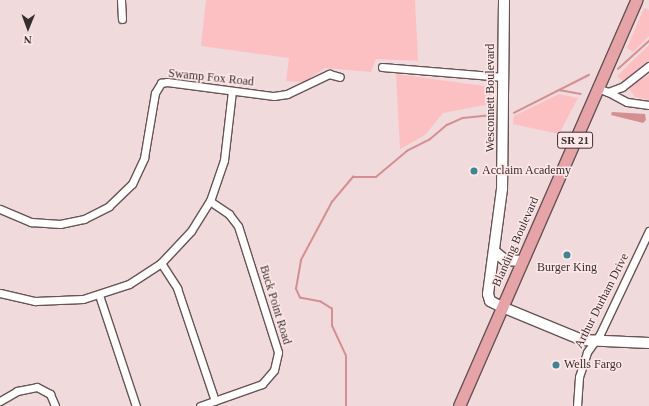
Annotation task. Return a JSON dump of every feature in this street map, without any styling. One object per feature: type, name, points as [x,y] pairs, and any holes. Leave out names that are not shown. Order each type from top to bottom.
[{"type":"main road","name":"Blanding Boulevard","points":[[458,406],[636,0]]},
{"type":"street","points":[[121,0],[122,19]]},
{"type":"street","name":"Wesconnett Boulevard","points":[[504,0],[502,189],[495,252],[488,294],[490,300],[502,307],[570,337],[595,342],[649,343]]},
{"type":"street","points":[[608,92],[636,78],[649,66]]},
{"type":"street","points":[[382,67],[504,77]]},
{"type":"street","name":"Swamp Fox Road","points":[[0,209],[31,222],[44,224],[72,222],[97,213],[121,196],[139,172],[147,145],[155,93],[161,83],[274,96],[287,94],[329,74],[340,76]]},
{"type":"street","points":[[597,88],[627,102],[649,105]]},
{"type":"street","points":[[0,294],[20,299],[52,302],[99,295],[129,284],[161,263],[191,231],[210,202],[224,160],[232,91]]},
{"type":"street","name":"Buck Point Road","points":[[200,406],[262,384],[274,370],[278,352],[238,226],[229,214],[210,202]]},
{"type":"street","name":"Arthur Durham Drive","points":[[577,406],[579,377],[587,352],[595,342],[630,273],[649,231]]},
{"type":"street","points":[[495,252],[506,260],[522,261]]},
{"type":"street","points":[[161,263],[179,293],[215,401]]},
{"type":"street","points":[[99,295],[136,406]]},
{"type":"street","points":[[0,401],[17,391],[37,387],[50,394],[55,406]]},
{"type":"shaded area","points":[[206,0],[415,0],[418,61],[376,59],[371,72],[325,68],[304,82],[286,81],[289,58],[201,46]]},
{"type":"shaded area","points":[[644,8],[649,10],[649,36],[633,52],[627,48]]},
{"type":"shaded area","points":[[649,45],[649,60],[624,82],[617,76]]},
{"type":"shaded area","points":[[396,74],[491,87],[490,104],[443,113],[425,135],[400,149]]},
{"type":"shaded area","points":[[649,75],[649,100],[635,97],[629,89],[631,85]]},
{"type":"shaded area","points":[[559,94],[578,98],[559,134],[513,124],[514,116]]},
{"type":"shaded area","points":[[612,112],[645,114],[646,120],[643,123],[611,115]]},
{"type":"waterway","points":[[618,69],[649,41]]},
{"type":"waterway","points":[[514,113],[589,75]]},
{"type":"waterway","points":[[559,90],[581,94]]},
{"type":"waterway","points":[[346,406],[346,356],[332,326],[332,309],[321,302],[300,298],[296,289],[301,260],[332,202],[353,177],[376,177],[407,151],[429,140],[447,125],[463,118],[492,115]]},
{"type":"place","name":"Acclaim Academy","points":[[474,171]]},
{"type":"place","name":"Burger King","points":[[567,255]]},
{"type":"place","name":"Wells Fargo","points":[[556,365]]}]
